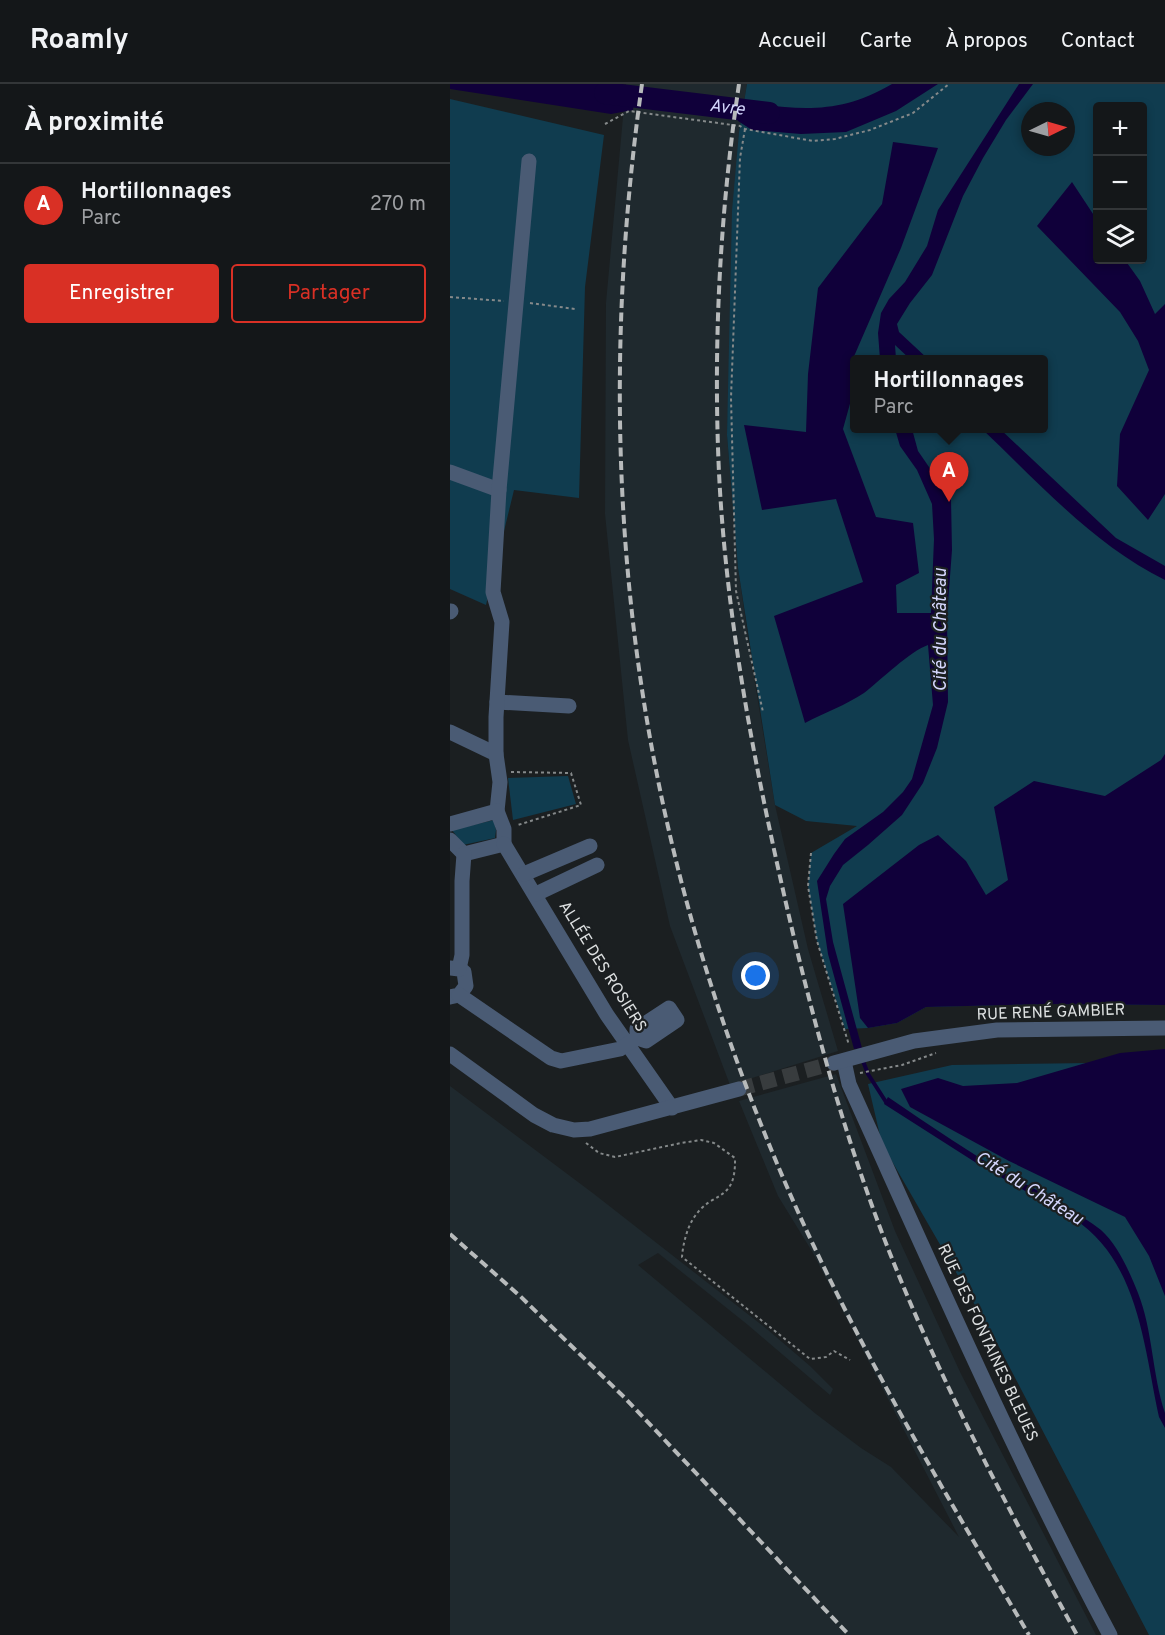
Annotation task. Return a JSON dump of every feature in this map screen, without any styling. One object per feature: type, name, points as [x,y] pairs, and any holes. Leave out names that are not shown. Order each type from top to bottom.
[{"type":"street","points":[[450,824],[497,811],[500,793],[496,754],[502,622],[493,592],[499,490],[529,161]]},
{"type":"street","points":[[450,472],[499,490]]},
{"type":"street","points":[[497,702],[569,706]]},
{"type":"street","points":[[450,732],[496,754]]},
{"type":"street","name":"ALLÉE DES ROSIERS","points":[[497,811],[504,836],[524,874],[607,1015],[633,1041],[672,1108]]},
{"type":"street","points":[[464,854],[504,836]]},
{"type":"street","points":[[450,840],[464,854],[462,955],[455,968],[464,972],[466,986],[454,996],[551,1058],[561,1061],[620,1049],[633,1041]]},
{"type":"street","points":[[524,874],[590,846]]},
{"type":"street","points":[[536,894],[597,865]]},
{"type":"street","name":"RUE RENÉ GAMBIER","points":[[846,1064],[914,1041],[997,1030],[1165,1028]]},
{"type":"street","points":[[450,1054],[534,1115],[553,1125],[574,1130],[590,1129],[739,1089]]},
{"type":"street","name":"RUE DES FONTAINES BLEUES","points":[[846,1064],[849,1084],[987,1389],[1065,1550],[1110,1635]]},
{"type":"path","points":[[605,124],[629,111],[740,126],[745,129],[813,141],[835,140],[870,130],[913,113],[949,84]]},
{"type":"path","points":[[745,129],[740,158],[731,398],[732,469],[736,591],[764,712]]},
{"type":"path","points":[[499,772],[571,773],[580,805],[504,836]]},
{"type":"path","points":[[811,854],[808,886],[817,941],[846,1064],[877,1070]]},
{"type":"path","points":[[574,1130],[577,1137],[599,1153],[615,1157],[701,1140],[714,1143],[735,1158],[735,1174],[726,1193],[706,1205],[694,1216],[683,1244],[682,1257],[810,1359],[826,1357],[834,1351],[850,1360]]},
{"type":"shaded area","points":[[626,84],[747,84],[739,132],[727,435],[738,568],[775,805],[808,949],[838,1051],[730,1085],[670,926],[628,740],[605,514],[606,303]]},
{"type":"shaded area","points":[[747,84],[1165,84],[1165,1005],[1049,1004],[926,1007],[897,1023],[845,1029],[817,941],[808,886],[811,853],[857,826],[806,821],[775,805],[738,568],[727,435],[732,211],[739,132]]},
{"type":"shaded area","points":[[450,99],[604,135],[585,287],[579,498],[514,490],[486,605],[450,589]]},
{"type":"shaded area","points":[[568,776],[576,804],[513,820],[508,778]]},
{"type":"shaded area","points":[[494,820],[495,838],[463,845],[452,830]]},
{"type":"shaded area","points":[[1165,1062],[1165,1635],[1149,1635],[998,1345],[882,1144],[868,1084],[952,1065]]},
{"type":"shaded area","points":[[836,1074],[895,1231],[961,1374],[1096,1635],[450,1635],[450,1086],[594,1194],[768,1330],[810,1366],[833,1389],[830,1395],[658,1253],[638,1265],[816,1414],[891,1467],[959,1537],[813,1253],[778,1196],[739,1101]]},
{"type":"water","points":[[450,84],[617,84],[635,91],[633,110],[611,114],[450,89]]},
{"type":"water","points":[[892,84],[938,84],[896,111],[846,132],[801,134],[752,130],[738,121],[741,102],[782,107],[819,108],[854,101]]},
{"type":"water","points":[[1019,84],[1033,84],[1006,120],[983,158],[963,196],[932,275],[897,324],[899,332],[924,355],[906,355],[895,345],[896,355],[880,355],[878,333],[881,313],[889,299],[905,282],[927,246],[938,210]]},
{"type":"water","points":[[893,142],[938,148],[901,248],[855,355],[850,355],[850,404],[843,429],[876,517],[913,523],[919,573],[896,585],[897,613],[931,613],[934,539],[932,504],[917,470],[900,446],[896,433],[913,433],[918,451],[951,499],[952,550],[947,616],[948,702],[937,748],[923,783],[902,815],[843,865],[830,886],[826,899],[833,942],[862,1048],[854,1049],[828,954],[817,881],[845,839],[883,812],[903,792],[912,779],[933,705],[928,645],[904,659],[864,693],[805,723],[774,616],[863,582],[836,499],[762,510],[744,425],[806,432],[808,374],[818,288],[882,204]]},
{"type":"water","points":[[1072,182],[1093,214],[1093,264],[1128,264],[1140,281],[1155,314],[1165,304],[1165,494],[1148,520],[1117,486],[1120,434],[1149,370],[1138,341],[1120,312],[1037,226]]},
{"type":"water","points":[[986,433],[1004,433],[1116,538],[1165,566],[1165,580],[1114,549],[1046,491]]},
{"type":"water","points":[[1165,754],[1165,1005],[1049,1004],[926,1007],[897,1023],[868,1028],[860,1018],[843,904],[919,845],[938,835],[966,861],[986,895],[1008,880],[994,807],[1034,781],[1105,796],[1161,760]]},
{"type":"water","points":[[1165,1049],[1165,1296],[1149,1256],[1125,1217],[1009,1161],[910,1107],[901,1089],[938,1078],[963,1086],[1017,1083],[1120,1053]]},
{"type":"water","points":[[888,1097],[1012,1178],[1084,1218],[1107,1236],[1127,1267],[1143,1307],[1165,1413],[1165,1428],[1159,1417],[1143,1335],[1126,1282],[1113,1258],[1096,1237],[1074,1219],[978,1164],[884,1104]]},
{"type":"waterway","name":"Avre","points":[[605,93],[769,113]]},
{"type":"waterway","name":"Cité du Château","points":[[863,1061],[868,1074],[886,1102]]},
{"type":"waterway","name":"Cité du Château","points":[[1023,1185],[1038,1193]]},
{"type":"tunnel","points":[[739,1089],[834,1063]]},
{"type":"railway","points":[[642,84],[627,222],[620,358],[622,492],[633,626],[654,758],[683,889],[722,1019],[771,1149],[798,1212],[858,1336],[959,1517],[1029,1635]]},
{"type":"railway","points":[[739,84],[727,181],[720,278],[717,376],[719,473],[722,525],[734,630],[751,735],[772,838],[794,938],[832,1083],[879,1225],[917,1318],[959,1410],[1077,1635]]},
{"type":"railway","points":[[450,1234],[520,1296],[625,1398],[849,1635]]},
{"type":"place","name":"Hortillonnages","points":[[949,502]]}]
